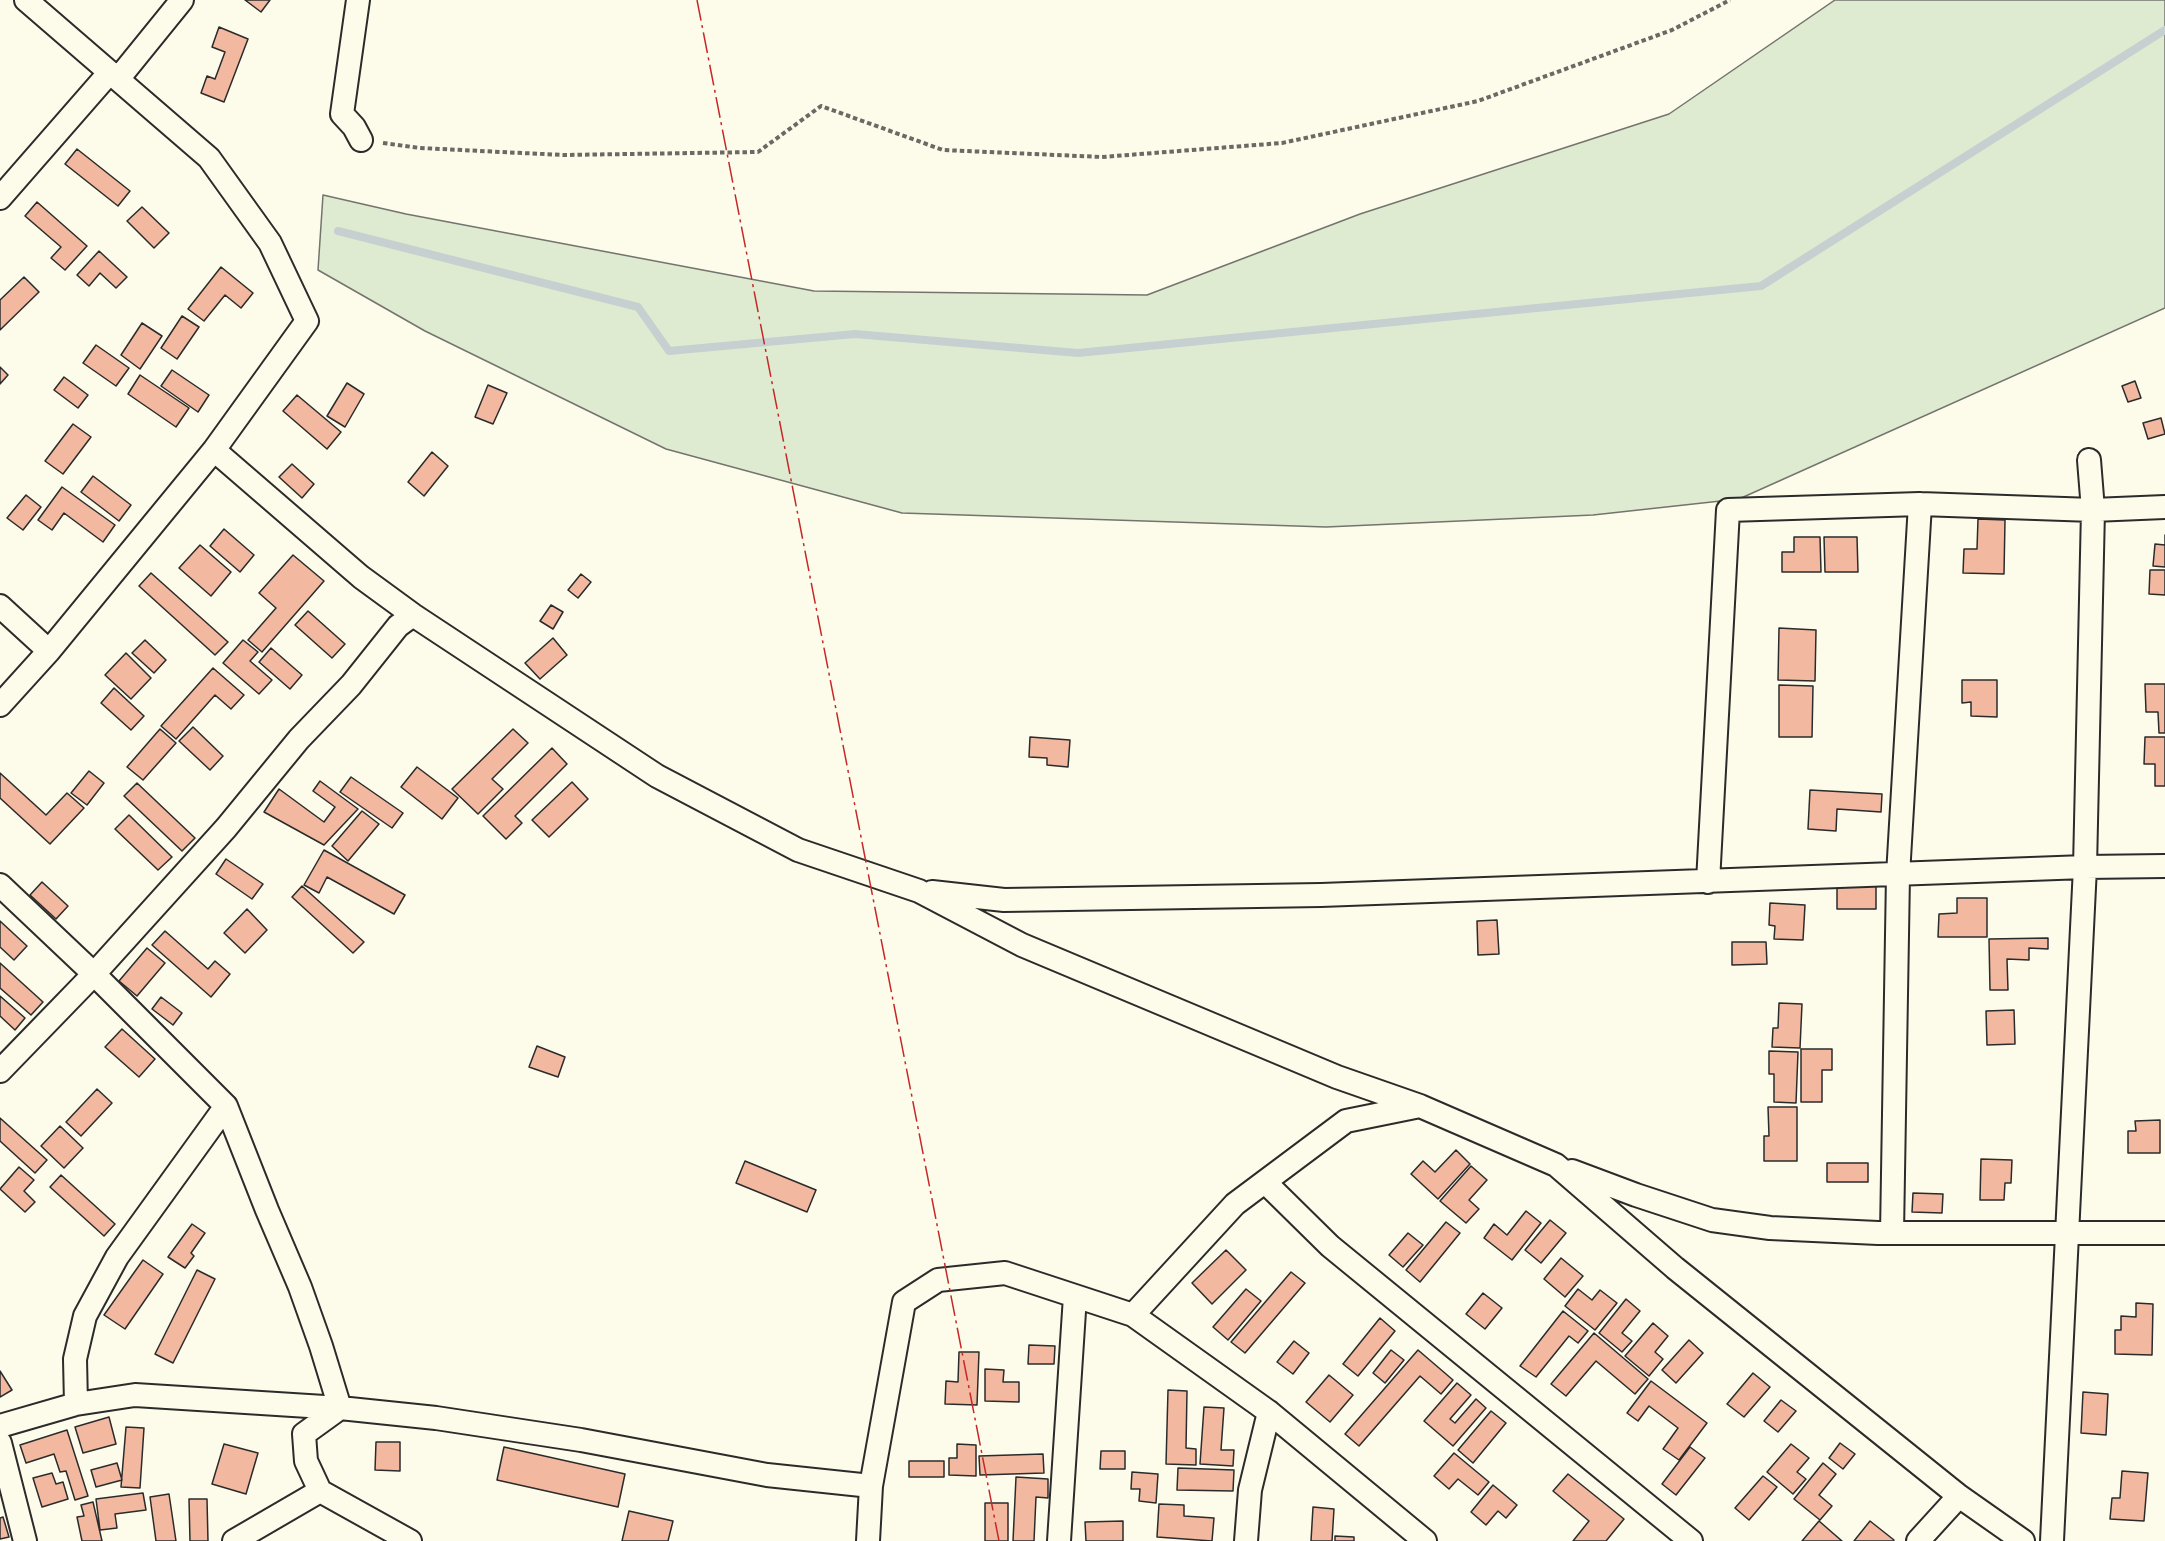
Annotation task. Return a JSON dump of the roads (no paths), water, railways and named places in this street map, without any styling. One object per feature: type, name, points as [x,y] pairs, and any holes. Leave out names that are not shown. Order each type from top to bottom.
[{"type":"street","points":[[0,705],[49,651],[214,450],[307,321],[270,243],[208,158],[26,0]]},
{"type":"street","points":[[0,198],[182,0]]},
{"type":"street","points":[[358,0],[342,114],[354,127],[361,140]]},
{"type":"street","points":[[214,450],[361,577],[413,615],[657,776],[798,850],[919,891],[1022,945],[1336,1077],[1420,1106],[1556,1165],[1712,1220],[1770,1228],[1892,1233],[2165,1233]]},
{"type":"street","points":[[2052,1541],[2085,867],[2093,510],[2089,460]]},
{"type":"street","points":[[1892,1233],[1898,875],[1920,504]]},
{"type":"street","points":[[1708,882],[1728,510],[1920,504],[2093,510],[2165,507]]},
{"type":"street","points":[[0,606],[49,651]]},
{"type":"street","points":[[0,1071],[94,974],[226,828],[299,739],[351,685],[398,626],[413,615]]},
{"type":"street","points":[[919,891],[1004,900],[1333,894],[2165,866]]},
{"type":"street","points":[[0,885],[94,974],[226,1106],[300,1287],[340,1408]]},
{"type":"street","points":[[76,1404],[75,1359],[85,1316],[117,1257],[226,1106]]},
{"type":"street","points":[[1133,1315],[1235,1204],[1347,1121],[1420,1106]]},
{"type":"street","points":[[1556,1165],[1675,1268],[1959,1496],[2023,1541]]},
{"type":"street","points":[[1265,1182],[1330,1246],[1691,1541]]},
{"type":"street","points":[[868,1541],[871,1486],[904,1302],[938,1280],[1005,1273],[1133,1315],[1269,1412],[1425,1541]]},
{"type":"street","points":[[1059,1541],[1075,1296]]},
{"type":"street","points":[[0,1426],[76,1404],[135,1395],[340,1408],[436,1418],[581,1440],[767,1475],[871,1486]]},
{"type":"street","points":[[340,1408],[304,1434],[306,1461],[320,1491],[410,1541]]},
{"type":"street","points":[[1246,1541],[1250,1490],[1269,1412]]},
{"type":"street","points":[[0,1443],[26,1541]]},
{"type":"street","points":[[234,1541],[320,1491]]},
{"type":"street","points":[[1918,1541],[1959,1496]]},
{"type":"waterway","points":[[338,231],[638,307],[669,351],[855,334],[1078,353],[1761,286],[2165,30]]}]
